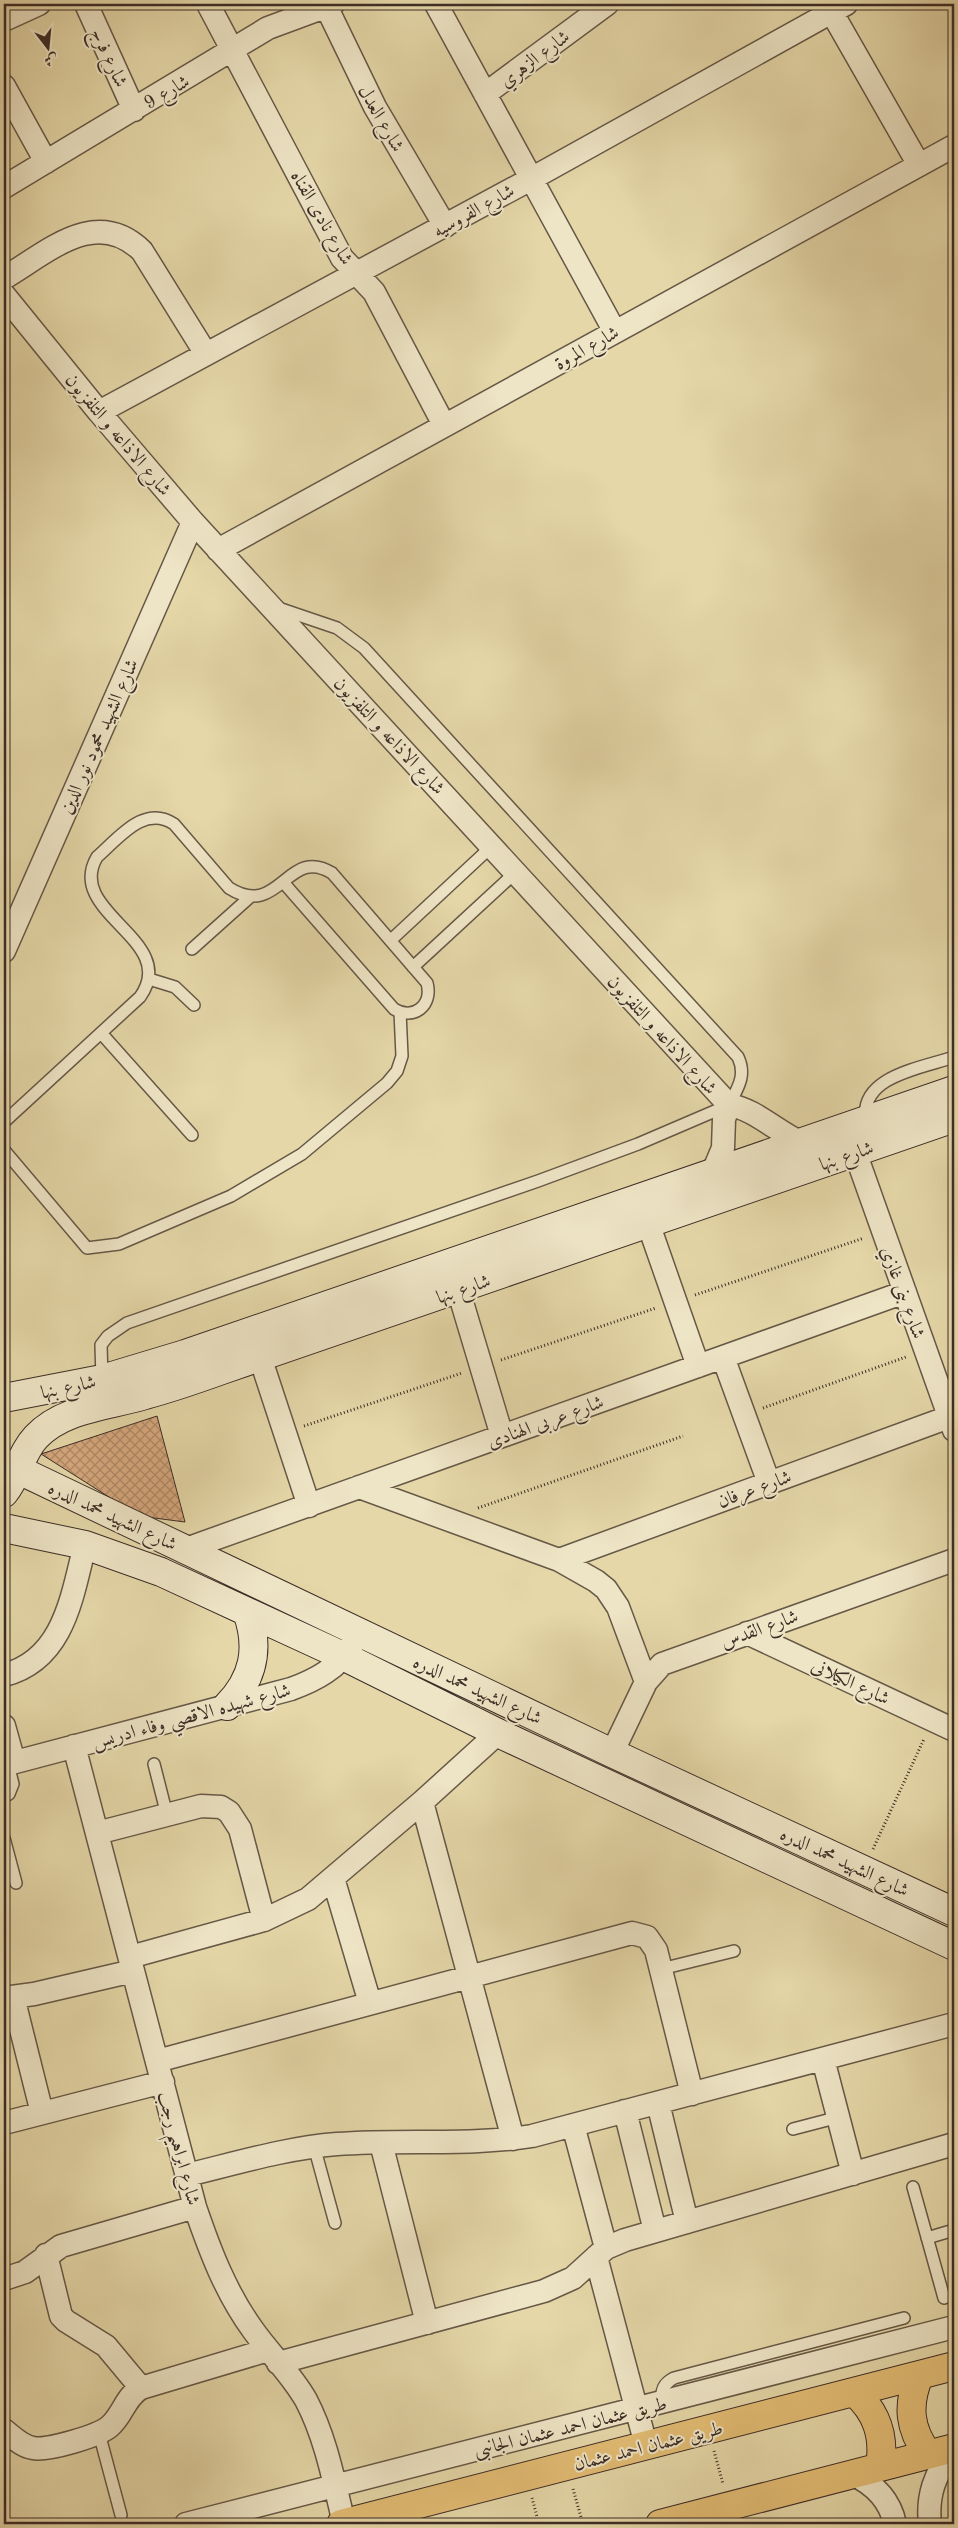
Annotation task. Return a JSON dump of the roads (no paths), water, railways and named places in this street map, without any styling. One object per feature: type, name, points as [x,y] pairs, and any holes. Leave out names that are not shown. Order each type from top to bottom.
[{"type":"main road","name":"شارع بنها","points":[[4,1398],[102,1379],[185,1354],[802,1144],[954,1090]]},
{"type":"main road","name":"شارع بنها","points":[[4,1493],[11,1466],[36,1437],[67,1415],[145,1395],[260,1357],[954,1118]]},
{"type":"main road","name":"شارع الشهيد محمد الدره","points":[[11,1466],[612,1753],[954,1912]]},
{"type":"main road","name":"شارع الشهيد محمد الدره","points":[[4,1528],[85,1545],[136,1562],[345,1657],[498,1733],[954,1946]]},
{"type":"main road","points":[[227,1706],[239,1694],[248,1679],[254,1662],[255,1645],[248,1612]]},
{"type":"main road","name":"طريق عثمان احمد عثمان","points":[[343,2524],[954,2366]]},
{"type":"main road","points":[[919,2376],[913,2389],[910,2416],[919,2443],[941,2453]]},
{"type":"main road","points":[[854,2392],[868,2407],[878,2425],[882,2439],[880,2467]]},
{"type":"main road","points":[[660,2524],[941,2453],[954,2448]]},
{"type":"street","points":[[4,20],[39,4]]},
{"type":"street","name":"شارع فرج","points":[[86,4],[134,110]]},
{"type":"street","name":"شارع نادى القناه","points":[[208,4],[342,258],[374,292],[444,425]]},
{"type":"street","points":[[436,4],[614,332]]},
{"type":"street","name":"شارع الزهري","points":[[485,94],[607,4]]},
{"type":"street","name":"شارع 9","points":[[4,188],[268,28],[330,5]]},
{"type":"street","name":"شارع العدل","points":[[330,5],[375,107],[445,226]]},
{"type":"street","points":[[835,6],[919,165]]},
{"type":"street","name":"شارع الفروسيه","points":[[98,412],[531,179],[835,6]]},
{"type":"street","points":[[4,86],[46,162]]},
{"type":"street","name":"شارع المروة","points":[[218,550],[954,146]]},
{"type":"street","points":[[4,278],[74,237],[88,232],[103,230],[118,233],[131,240],[142,250],[206,354]]},
{"type":"street","name":"شارع الاذاعه و التلفزيون","points":[[4,295],[98,412],[218,550],[729,1105],[748,1110],[776,1130],[802,1144]]},
{"type":"street","name":"شارع الشهيد محمود نور الدين","points":[[4,951],[193,522]]},
{"type":"street","points":[[712,1174],[723,1148],[724,1119],[729,1105]]},
{"type":"street","name":"شارع بنى غازي","points":[[855,1152],[952,1424]]},
{"type":"street","points":[[648,1224],[698,1366]]},
{"type":"street","points":[[458,1289],[502,1436]]},
{"type":"street","name":"شارع عربى الهنادى","points":[[186,1550],[905,1292]]},
{"type":"street","points":[[260,1357],[309,1506]]},
{"type":"street","points":[[723,1357],[769,1483]]},
{"type":"street","name":"شارع عرفان","points":[[559,1560],[769,1483],[952,1424]]},
{"type":"street","points":[[359,1488],[559,1560],[596,1581],[614,1599],[646,1682]]},
{"type":"street","points":[[4,1675],[16,1672],[31,1663],[55,1639],[69,1608],[85,1545]]},
{"type":"street","name":"شارع القدس","points":[[612,1753],[646,1682],[656,1669],[668,1661],[954,1560]]},
{"type":"street","name":"شارع الكيلانى","points":[[747,1632],[954,1730]]},
{"type":"street","name":"شارع شهيده الاقصي وفاء ادريس","points":[[9,1763],[306,1684],[326,1672],[345,1657],[359,1633]]},
{"type":"street","points":[[4,1726],[9,1763]]},
{"type":"street","points":[[42,2113],[8,1998],[132,1964],[264,1920],[294,1907],[333,1878],[422,1802],[498,1733]]},
{"type":"street","name":"شارع ابراهيم رجب","points":[[74,1746],[196,2207],[223,2279],[253,2330],[293,2380],[315,2419],[335,2486],[343,2524]]},
{"type":"street","points":[[422,1802],[513,2139]]},
{"type":"street","points":[[97,1833],[211,1805],[229,1812],[240,1829],[264,1920]]},
{"type":"street","points":[[333,1878],[370,2003]]},
{"type":"street","points":[[157,2061],[632,1933],[647,1937],[652,1943],[661,1969],[692,2094]]},
{"type":"street","points":[[187,2176],[314,2146],[381,2142],[513,2139],[572,2126],[954,2024]]},
{"type":"street","points":[[823,2059],[854,2174]]},
{"type":"street","points":[[4,2123],[163,2082]]},
{"type":"street","points":[[658,2102],[687,2222]]},
{"type":"street","points":[[625,2112],[655,2231]]},
{"type":"street","points":[[572,2126],[636,2409],[646,2445]]},
{"type":"street","points":[[381,2142],[427,2323]]},
{"type":"street","points":[[4,2430],[22,2444],[41,2449],[99,2433],[113,2423],[127,2400],[141,2388],[273,2356],[427,2323],[559,2286],[573,2278],[601,2253],[620,2241],[954,2144]]},
{"type":"street","points":[[4,2279],[25,2272],[60,2246],[196,2207]]},
{"type":"street","points":[[46,2256],[62,2316],[66,2322],[106,2346],[141,2388]]},
{"type":"street","name":"طريق عثمان احمد عثمان الجانبى","points":[[186,2524],[954,2327]]},
{"type":"street","points":[[930,2524],[930,2497],[934,2482],[941,2468],[941,2453]]},
{"type":"street","points":[[852,2474],[864,2480],[883,2496],[890,2507],[895,2524]]},
{"type":"lane","points":[[102,1379],[101,1345],[108,1336],[127,1323],[538,1181],[638,1144],[729,1105],[742,1078],[742,1065],[738,1057],[364,648],[338,628],[270,606]]},
{"type":"lane","points":[[4,1122],[140,996],[149,979],[148,961],[143,952],[95,896],[90,880],[93,864],[98,857],[137,823],[156,816],[166,818],[174,824],[229,888],[239,894],[250,897],[262,896],[298,870],[307,866],[324,868],[332,873],[427,983],[428,997],[421,1009],[407,1014],[394,1009],[283,882]]},
{"type":"lane","points":[[391,940],[492,846]]},
{"type":"lane","points":[[413,967],[516,872]]},
{"type":"lane","points":[[192,949],[250,897]]},
{"type":"lane","points":[[149,979],[175,986],[194,1005]]},
{"type":"lane","points":[[4,1150],[87,1248],[119,1244],[245,1188],[302,1154],[334,1128],[387,1083],[397,1071],[402,1056],[400,1012]]},
{"type":"lane","points":[[101,1033],[192,1135]]},
{"type":"lane","points":[[866,1122],[864,1108],[867,1100],[883,1082],[954,1057]]},
{"type":"lane","points":[[4,1797],[9,1794],[13,1784],[9,1763]]},
{"type":"lane","points":[[154,1764],[167,1815]]},
{"type":"lane","points":[[4,1838],[16,1883]]},
{"type":"lane","points":[[661,1969],[734,1951]]},
{"type":"lane","points":[[792,2129],[838,2117]]},
{"type":"lane","points":[[314,2146],[335,2223]]},
{"type":"lane","points":[[913,2187],[944,2298]]},
{"type":"lane","points":[[927,2238],[954,2230]]},
{"type":"lane","points":[[663,2402],[664,2385],[674,2378],[904,2318]]},
{"type":"lane","points":[[99,2433],[121,2515]]}]
